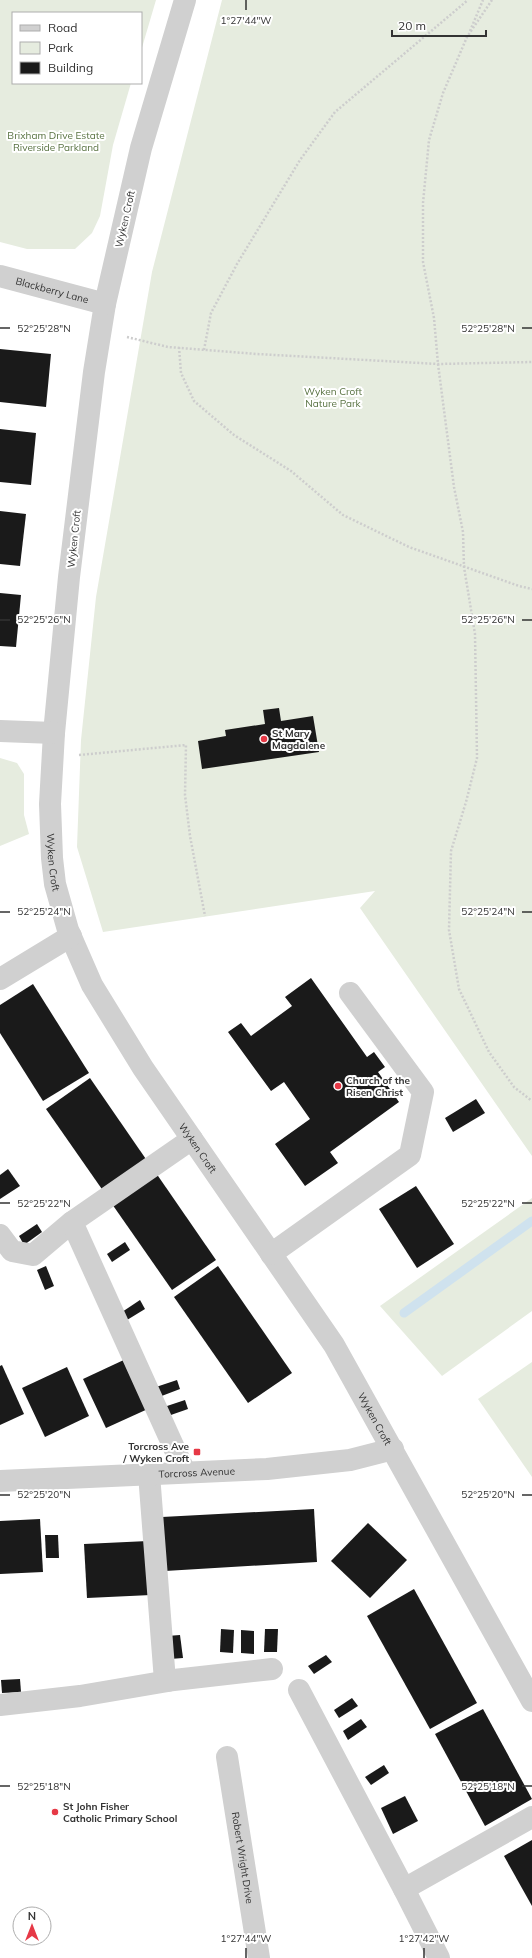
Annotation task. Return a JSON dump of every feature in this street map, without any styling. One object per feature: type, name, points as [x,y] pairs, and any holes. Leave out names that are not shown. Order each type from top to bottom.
[{"type":"street","name":"Wyken Croft","points":[[185,0],[142,148],[105,304],[100,333],[82,469],[54,733],[50,804],[52,858],[56,884],[70,936],[92,985],[143,1068],[334,1345],[532,1701]]},
{"type":"street","name":"Blackberry Lane","points":[[0,276],[105,304]]},
{"type":"street","points":[[0,731],[54,733]]},
{"type":"street","points":[[0,979],[70,936]]},
{"type":"street","points":[[271,1254],[410,1155],[423,1092],[350,993]]},
{"type":"street","points":[[0,1234],[12,1251],[33,1255],[72,1222],[192,1139]]},
{"type":"street","points":[[72,1222],[185,1472]]},
{"type":"street","name":"Torcross Avenue","points":[[0,1481],[311,1465],[350,1460],[393,1449]]},
{"type":"street","points":[[148,1474],[165,1681],[168,1681]]},
{"type":"street","points":[[0,1705],[80,1696],[168,1681],[272,1669]]},
{"type":"street","points":[[299,1690],[439,1958]]},
{"type":"street","name":"Robert Wright Drive","points":[[227,1757],[259,1958]]},
{"type":"street","points":[[404,1889],[532,1817]]},
{"type":"path","points":[[204,350],[211,313],[237,264],[300,160],[335,112],[468,0]]},
{"type":"path","points":[[484,0],[443,93],[429,140],[423,203],[423,262],[434,318],[438,364],[454,487],[463,532],[464,567],[475,634],[477,758],[466,802],[451,851],[449,930],[460,989],[489,1052],[514,1087],[532,1101]]},
{"type":"path","points":[[467,37],[492,0]]},
{"type":"path","points":[[100,333],[168,347],[204,350],[438,364],[532,362]]},
{"type":"path","points":[[179,348],[181,373],[194,401],[234,435],[291,471],[343,515],[409,547],[519,586],[532,589]]},
{"type":"path","points":[[53,758],[186,745],[185,795],[190,836],[205,916]]},
{"type":"green space","name":"Brixham Drive Estate Riverside Parkland","points":[[0,0],[156,0],[142,48],[142,12],[12,12],[12,84],[131,84],[113,145],[100,216],[92,233],[75,249],[27,249],[0,242]]},
{"type":"green space","name":"Wyken Croft Nature Park","points":[[222,0],[532,0],[532,1156],[360,908],[375,891],[103,932],[77,847],[81,740],[96,597],[152,272]]},
{"type":"green space","points":[[0,758],[17,763],[24,774],[24,815],[29,834],[0,846]]},
{"type":"green space","points":[[532,1198],[532,1311],[442,1376],[380,1306]]},
{"type":"green space","points":[[532,1362],[532,1477],[478,1399]]},
{"type":"building","points":[[0,349],[51,354],[46,407],[0,402]]},
{"type":"building","points":[[0,429],[36,433],[31,485],[0,482]]},
{"type":"building","points":[[0,511],[26,514],[20,566],[0,564]]},
{"type":"building","points":[[0,593],[21,595],[16,647],[0,646]]},
{"type":"building","name":"St Mary Magdalene","points":[[279,708],[281,721],[313,716],[319,752],[202,769],[198,741],[226,736],[225,730],[265,724],[263,710]]},
{"type":"building","name":"Church of the Risen Christ","points":[[311,978],[367,1057],[374,1052],[385,1067],[378,1072],[399,1102],[330,1152],[338,1163],[305,1186],[275,1144],[310,1119],[284,1082],[271,1091],[228,1032],[241,1023],[251,1036],[292,1006],[285,997]]},
{"type":"building","points":[[33,984],[89,1073],[43,1101],[0,1033],[0,1005]]},
{"type":"building","points":[[90,1078],[150,1165],[106,1195],[46,1109]]},
{"type":"building","points":[[476,1099],[485,1113],[453,1132],[445,1118]]},
{"type":"building","points":[[8,1169],[20,1186],[0,1199],[0,1175]]},
{"type":"building","points":[[156,1173],[216,1260],[172,1290],[112,1204]]},
{"type":"building","points":[[416,1186],[454,1244],[417,1268],[379,1209]]},
{"type":"building","points":[[37,1224],[42,1232],[24,1245],[19,1236]]},
{"type":"building","points":[[125,1242],[130,1250],[112,1262],[107,1254]]},
{"type":"building","points":[[46,1266],[54,1286],[45,1290],[37,1270]]},
{"type":"building","points":[[218,1266],[292,1373],[248,1403],[174,1297]]},
{"type":"building","points":[[140,1300],[145,1309],[127,1320],[122,1312]]},
{"type":"building","points":[[128,1358],[150,1408],[106,1428],[83,1379]]},
{"type":"building","points":[[2,1365],[24,1414],[0,1425],[0,1366]]},
{"type":"building","points":[[67,1367],[89,1416],[45,1437],[22,1388]]},
{"type":"building","points":[[177,1380],[180,1389],[159,1397],[156,1387]]},
{"type":"building","points":[[185,1400],[188,1409],[168,1416],[164,1407]]},
{"type":"building","points":[[314,1509],[317,1562],[165,1571],[162,1517]]},
{"type":"building","points":[[40,1519],[43,1572],[0,1574],[0,1521]]},
{"type":"building","points":[[368,1523],[407,1560],[370,1598],[331,1561]]},
{"type":"building","points":[[45,1535],[58,1535],[59,1558],[46,1558]]},
{"type":"building","points":[[148,1541],[151,1595],[87,1598],[84,1544]]},
{"type":"building","points":[[414,1589],[477,1703],[430,1729],[367,1616]]},
{"type":"building","points":[[221,1629],[234,1630],[233,1653],[220,1652]]},
{"type":"building","points":[[265,1629],[278,1629],[277,1652],[264,1652]]},
{"type":"building","points":[[241,1630],[254,1631],[254,1654],[241,1653]]},
{"type":"building","points":[[180,1635],[183,1658],[170,1659],[167,1636]]},
{"type":"building","points":[[326,1655],[332,1662],[314,1674],[308,1666]]},
{"type":"building","points":[[20,1679],[21,1692],[2,1693],[1,1680]]},
{"type":"building","points":[[352,1698],[358,1706],[339,1718],[334,1710]]},
{"type":"building","points":[[483,1709],[532,1799],[485,1826],[435,1734]]},
{"type":"building","points":[[361,1719],[367,1727],[348,1740],[343,1731]]},
{"type":"building","points":[[384,1765],[389,1773],[371,1785],[365,1777]]},
{"type":"building","points":[[405,1796],[418,1821],[393,1834],[381,1808]]},
{"type":"building","points":[[532,1840],[532,1906],[504,1856]]},
{"type":"waterway","points":[[404,1313],[532,1221]]},
{"type":"place","name":"St Mary Magdalene","points":[[264,739]]},
{"type":"place","name":"Church of the Risen Christ","points":[[338,1086]]},
{"type":"place","name":"Torcross Ave / Wyken Croft","points":[[197,1452]]},
{"type":"place","name":"St John Fisher Catholic Primary School","points":[[55,1812]]}]
